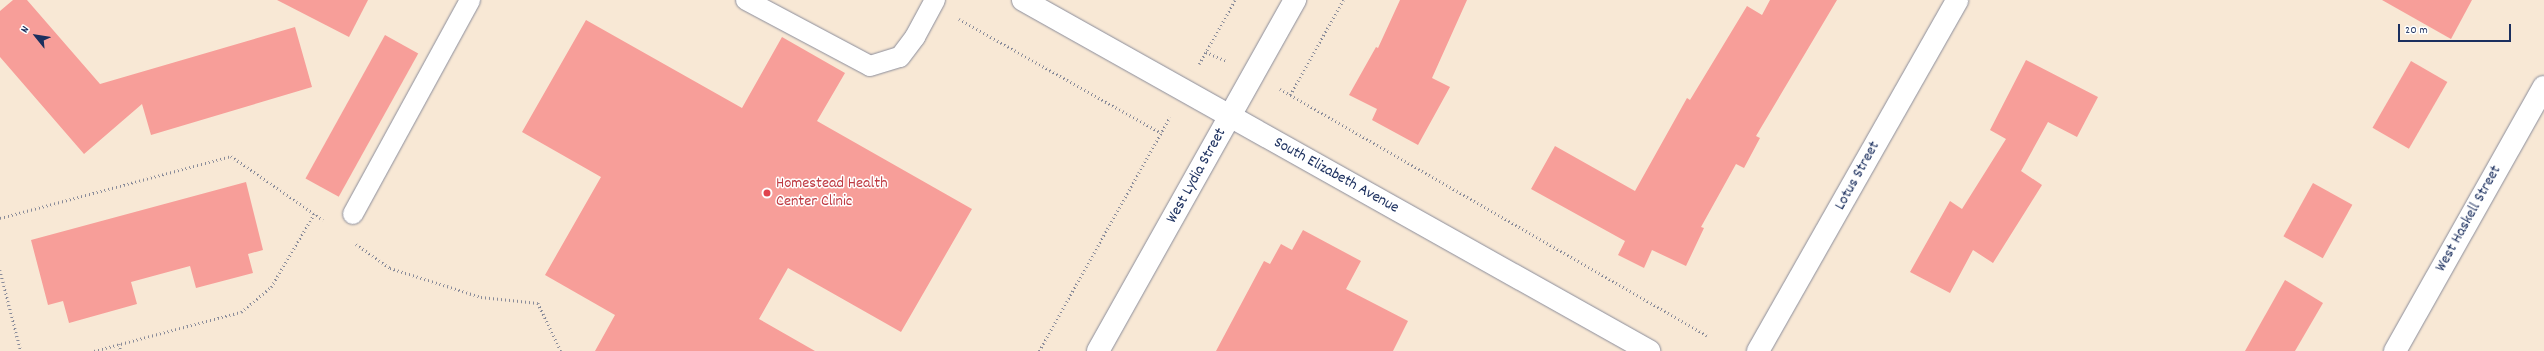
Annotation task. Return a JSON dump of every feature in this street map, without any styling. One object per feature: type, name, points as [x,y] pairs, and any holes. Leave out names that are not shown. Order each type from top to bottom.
[{"type":"street","name":"South Elizabeth Avenue","points":[[1023,0],[1649,351]]},
{"type":"street","name":"West Lydia Street","points":[[1098,351],[1295,0]]},
{"type":"street","name":"Lotus Street","points":[[1758,351],[1957,0]]},
{"type":"street","name":"West Haskell Street","points":[[2395,351],[2544,87]]},
{"type":"lane","points":[[353,214],[470,0]]},
{"type":"lane","points":[[746,0],[870,66],[900,58],[915,37],[934,2]]},
{"type":"path","points":[[1039,351],[1235,0]]},
{"type":"path","points":[[1290,95],[1343,0]]},
{"type":"path","points":[[934,2],[1160,133]]},
{"type":"path","points":[[1206,52],[1254,74],[1707,336]]},
{"type":"path","points":[[0,218],[231,156],[327,223]]},
{"type":"path","points":[[94,351],[241,312],[271,287],[314,214]]},
{"type":"path","points":[[352,241],[390,268],[482,297],[538,303],[561,351]]},
{"type":"path","points":[[0,270],[21,351]]},
{"type":"path","points":[[119,344],[121,351]]},
{"type":"building","points":[[13,0],[27,0],[100,84],[295,27],[312,87],[151,135],[142,104],[84,154],[0,57],[0,11]]},
{"type":"building","points":[[277,0],[368,0],[349,37]]},
{"type":"building","points":[[1400,0],[1467,0],[1432,78],[1450,87],[1418,145],[1372,120],[1377,109],[1349,95],[1376,47],[1378,48]]},
{"type":"building","points":[[1770,0],[1837,0],[1756,136],[1760,138],[1744,168],[1736,164],[1701,227],[1704,228],[1686,266],[1652,250],[1644,268],[1618,255],[1625,241],[1531,189],[1555,146],[1635,191],[1687,98],[1690,100],[1747,6],[1762,15]]},
{"type":"building","points":[[2382,0],[2472,0],[2451,39]]},
{"type":"building","name":"Homestead Health Center Clinic","points":[[586,20],[742,108],[782,37],[845,73],[817,121],[972,209],[901,332],[788,268],[759,319],[815,351],[595,351],[615,315],[545,275],[601,177],[522,132]]},
{"type":"building","points":[[385,35],[418,53],[339,197],[305,178]]},
{"type":"building","points":[[2026,60],[2098,97],[2077,137],[2048,122],[2021,171],[2042,185],[1993,263],[1973,250],[1950,293],[1910,272],[1950,201],[1962,209],[2006,139],[1990,130]]},
{"type":"building","points":[[2411,61],[2447,82],[2409,149],[2372,128]]},
{"type":"building","points":[[246,182],[263,250],[248,254],[253,273],[196,288],[190,266],[131,282],[137,304],[69,323],[63,301],[48,305],[31,240]]},
{"type":"building","points":[[2313,183],[2352,205],[2323,258],[2283,236]]},
{"type":"building","points":[[1303,230],[1361,261],[1346,289],[1408,321],[1393,351],[1216,351],[1264,261],[1270,264],[1281,244],[1292,250]]},
{"type":"building","points":[[2285,280],[2323,303],[2295,351],[2245,351]]},
{"type":"place","name":"Homestead Health Center Clinic","points":[[767,193]]}]
